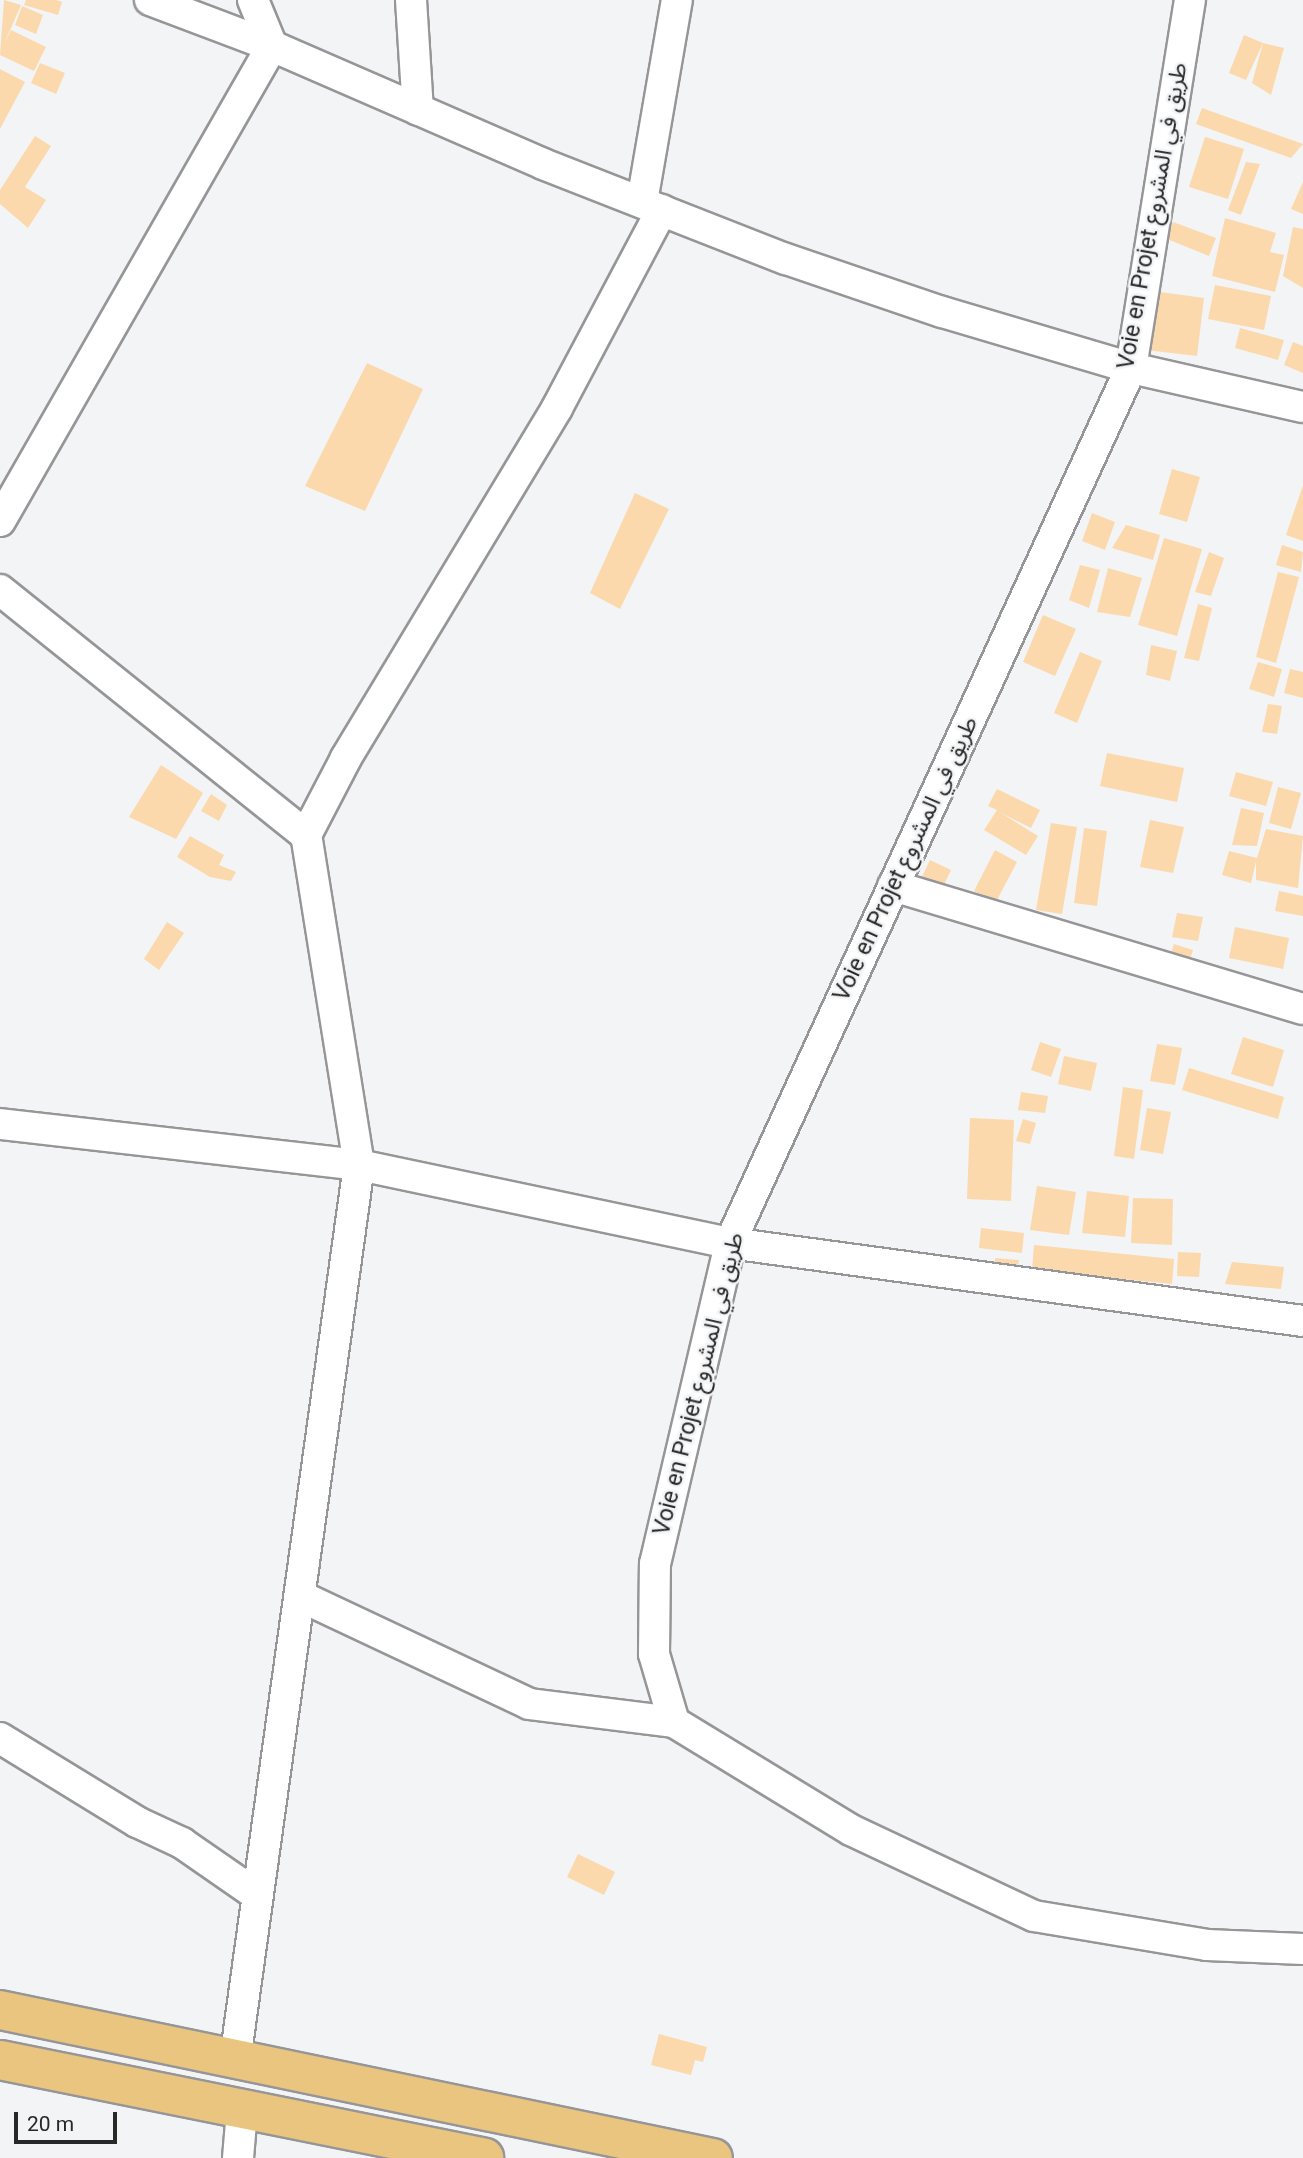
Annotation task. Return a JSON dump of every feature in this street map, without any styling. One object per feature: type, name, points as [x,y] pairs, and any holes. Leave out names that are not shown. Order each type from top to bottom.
[{"type":"main road","points":[[0,2010],[713,2158]]},
{"type":"main road","points":[[0,2060],[484,2158]]},
{"type":"street","points":[[150,0],[272,46],[418,110],[652,206],[929,308],[1130,368],[1303,407]]},
{"type":"street","points":[[253,0],[272,46]]},
{"type":"street","points":[[411,0],[418,110]]},
{"type":"street","points":[[235,2060],[359,1165],[306,835],[346,758],[557,408],[652,206],[677,0]]},
{"type":"street","name":"Voie en Projet طريق في المشروع","points":[[674,1722],[654,1654],[655,1564],[730,1243],[1130,368],[1190,0]]},
{"type":"street","points":[[0,521],[272,46]]},
{"type":"street","points":[[0,590],[306,835]]},
{"type":"street","points":[[894,886],[1303,1009]]},
{"type":"street","points":[[0,1124],[359,1165],[730,1243],[1303,1321]]},
{"type":"street","points":[[300,1597],[529,1704],[674,1722],[851,1830],[1034,1916],[1207,1945],[1303,1949]]},
{"type":"street","points":[[0,1738],[137,1822],[182,1843],[257,1895]]},
{"type":"street","points":[[238,2158],[242,2110]]},
{"type":"building","points":[[4,0],[21,5],[4,44],[11,30],[46,47],[34,71],[0,55]]},
{"type":"building","points":[[26,0],[62,2],[58,15],[24,5]]},
{"type":"building","points":[[22,6],[43,15],[36,34],[15,25]]},
{"type":"building","points":[[1244,35],[1263,43],[1246,80],[1229,73]]},
{"type":"building","points":[[1263,43],[1284,48],[1271,95],[1252,83]]},
{"type":"building","points":[[40,63],[65,73],[56,94],[31,83]]},
{"type":"building","points":[[0,69],[25,82],[0,129]]},
{"type":"building","points":[[1202,108],[1303,144],[1291,158],[1196,124]]},
{"type":"building","points":[[35,136],[51,146],[25,187],[46,200],[28,228],[0,204],[0,190]]},
{"type":"building","points":[[1205,137],[1244,149],[1228,199],[1189,187]]},
{"type":"building","points":[[1246,162],[1260,164],[1241,215],[1228,210]]},
{"type":"building","points":[[1303,182],[1303,214],[1291,209]]},
{"type":"building","points":[[1225,218],[1276,233],[1270,252],[1284,255],[1275,292],[1212,276]]},
{"type":"building","points":[[1173,222],[1216,238],[1209,256],[1167,239]]},
{"type":"building","points":[[1293,227],[1303,229],[1303,288],[1283,276]]},
{"type":"building","points":[[1215,285],[1271,296],[1264,330],[1208,319]]},
{"type":"building","points":[[1153,291],[1204,298],[1197,356],[1146,350]]},
{"type":"building","points":[[1240,328],[1284,340],[1278,360],[1235,348]]},
{"type":"building","points":[[1293,342],[1303,346],[1303,373],[1284,365]]},
{"type":"building","points":[[367,363],[423,389],[365,511],[305,486]]},
{"type":"building","points":[[1172,469],[1200,477],[1187,522],[1159,514]]},
{"type":"building","points":[[1303,485],[1303,541],[1286,535]]},
{"type":"building","points":[[635,493],[669,509],[620,609],[590,593]]},
{"type":"building","points":[[1092,513],[1115,522],[1105,550],[1082,541]]},
{"type":"building","points":[[1126,525],[1160,535],[1153,560],[1112,548]]},
{"type":"building","points":[[1164,538],[1202,549],[1177,636],[1138,625]]},
{"type":"building","points":[[1282,545],[1303,552],[1301,572],[1276,565]]},
{"type":"building","points":[[1209,552],[1224,558],[1211,596],[1195,592]]},
{"type":"building","points":[[1080,565],[1100,570],[1089,608],[1069,600]]},
{"type":"building","points":[[1108,568],[1142,578],[1130,617],[1097,612]]},
{"type":"building","points":[[1278,572],[1299,577],[1276,663],[1256,657]]},
{"type":"building","points":[[1198,604],[1212,608],[1199,661],[1184,658]]},
{"type":"building","points":[[1043,615],[1076,629],[1055,676],[1023,662]]},
{"type":"building","points":[[1151,645],[1177,651],[1170,681],[1146,675]]},
{"type":"building","points":[[1080,652],[1102,661],[1077,723],[1054,713]]},
{"type":"building","points":[[1258,662],[1282,669],[1274,697],[1249,689]]},
{"type":"building","points":[[1290,669],[1303,672],[1303,698],[1284,693]]},
{"type":"building","points":[[1268,704],[1282,706],[1277,734],[1262,732]]},
{"type":"building","points":[[1107,753],[1184,768],[1177,802],[1100,786]]},
{"type":"building","points":[[161,765],[203,793],[176,839],[129,817]]},
{"type":"building","points":[[1236,772],[1273,782],[1266,806],[1229,796]]},
{"type":"building","points":[[1278,787],[1301,793],[1291,829],[1269,823]]},
{"type":"building","points":[[997,789],[1040,810],[1031,828],[1001,813],[1038,836],[1026,855],[984,830],[997,810],[988,806]]},
{"type":"building","points":[[211,794],[227,805],[219,821],[201,811]]},
{"type":"building","points":[[1241,808],[1264,813],[1257,846],[1232,845]]},
{"type":"building","points":[[1150,820],[1184,827],[1173,873],[1140,867]]},
{"type":"building","points":[[1051,823],[1077,827],[1062,914],[1036,910]]},
{"type":"building","points":[[1084,828],[1107,831],[1097,906],[1074,903]]},
{"type":"building","points":[[1266,829],[1303,836],[1298,888],[1256,880],[1256,862],[1251,883],[1222,875],[1229,851],[1257,858]]},
{"type":"building","points":[[190,836],[224,855],[219,865],[236,872],[231,881],[210,877],[177,857]]},
{"type":"building","points":[[995,850],[1017,862],[996,902],[974,891]]},
{"type":"building","points":[[930,860],[951,870],[940,893],[919,883]]},
{"type":"building","points":[[1279,891],[1303,896],[1303,916],[1275,911]]},
{"type":"building","points":[[1177,913],[1203,917],[1198,941],[1172,937]]},
{"type":"building","points":[[167,922],[184,933],[159,970],[144,959]]},
{"type":"building","points":[[1235,927],[1289,938],[1283,969],[1229,958]]},
{"type":"building","points":[[1174,944],[1193,950],[1188,965],[1169,959]]},
{"type":"building","points":[[1243,1037],[1284,1050],[1273,1087],[1231,1074]]},
{"type":"building","points":[[1040,1042],[1061,1049],[1051,1077],[1031,1070]]},
{"type":"building","points":[[1157,1044],[1182,1048],[1175,1085],[1150,1081]]},
{"type":"building","points":[[1064,1056],[1097,1063],[1091,1091],[1058,1084]]},
{"type":"building","points":[[1189,1068],[1284,1097],[1278,1119],[1182,1090]]},
{"type":"building","points":[[1123,1087],[1143,1090],[1134,1159],[1114,1156]]},
{"type":"building","points":[[1021,1092],[1048,1096],[1045,1113],[1018,1110]]},
{"type":"building","points":[[1147,1108],[1171,1112],[1163,1154],[1140,1150]]},
{"type":"building","points":[[970,1118],[1014,1120],[1011,1201],[967,1199]]},
{"type":"building","points":[[1023,1119],[1036,1123],[1030,1144],[1016,1141]]},
{"type":"building","points":[[1037,1186],[1076,1192],[1069,1235],[1030,1230]]},
{"type":"building","points":[[1087,1191],[1129,1196],[1125,1237],[1082,1233]]},
{"type":"building","points":[[1133,1198],[1173,1199],[1172,1245],[1131,1243]]},
{"type":"building","points":[[981,1228],[1024,1233],[1022,1253],[979,1248]]},
{"type":"building","points":[[1034,1245],[1174,1259],[1172,1284],[1032,1270]]},
{"type":"building","points":[[1178,1252],[1201,1253],[1199,1277],[1177,1276]]},
{"type":"building","points":[[995,1258],[1019,1260],[1017,1273],[994,1270]]},
{"type":"building","points":[[1232,1262],[1284,1267],[1281,1289],[1225,1284]]},
{"type":"building","points":[[578,1854],[615,1872],[604,1895],[567,1877]]},
{"type":"building","points":[[659,2034],[707,2047],[703,2062],[695,2060],[691,2075],[651,2065]]}]
